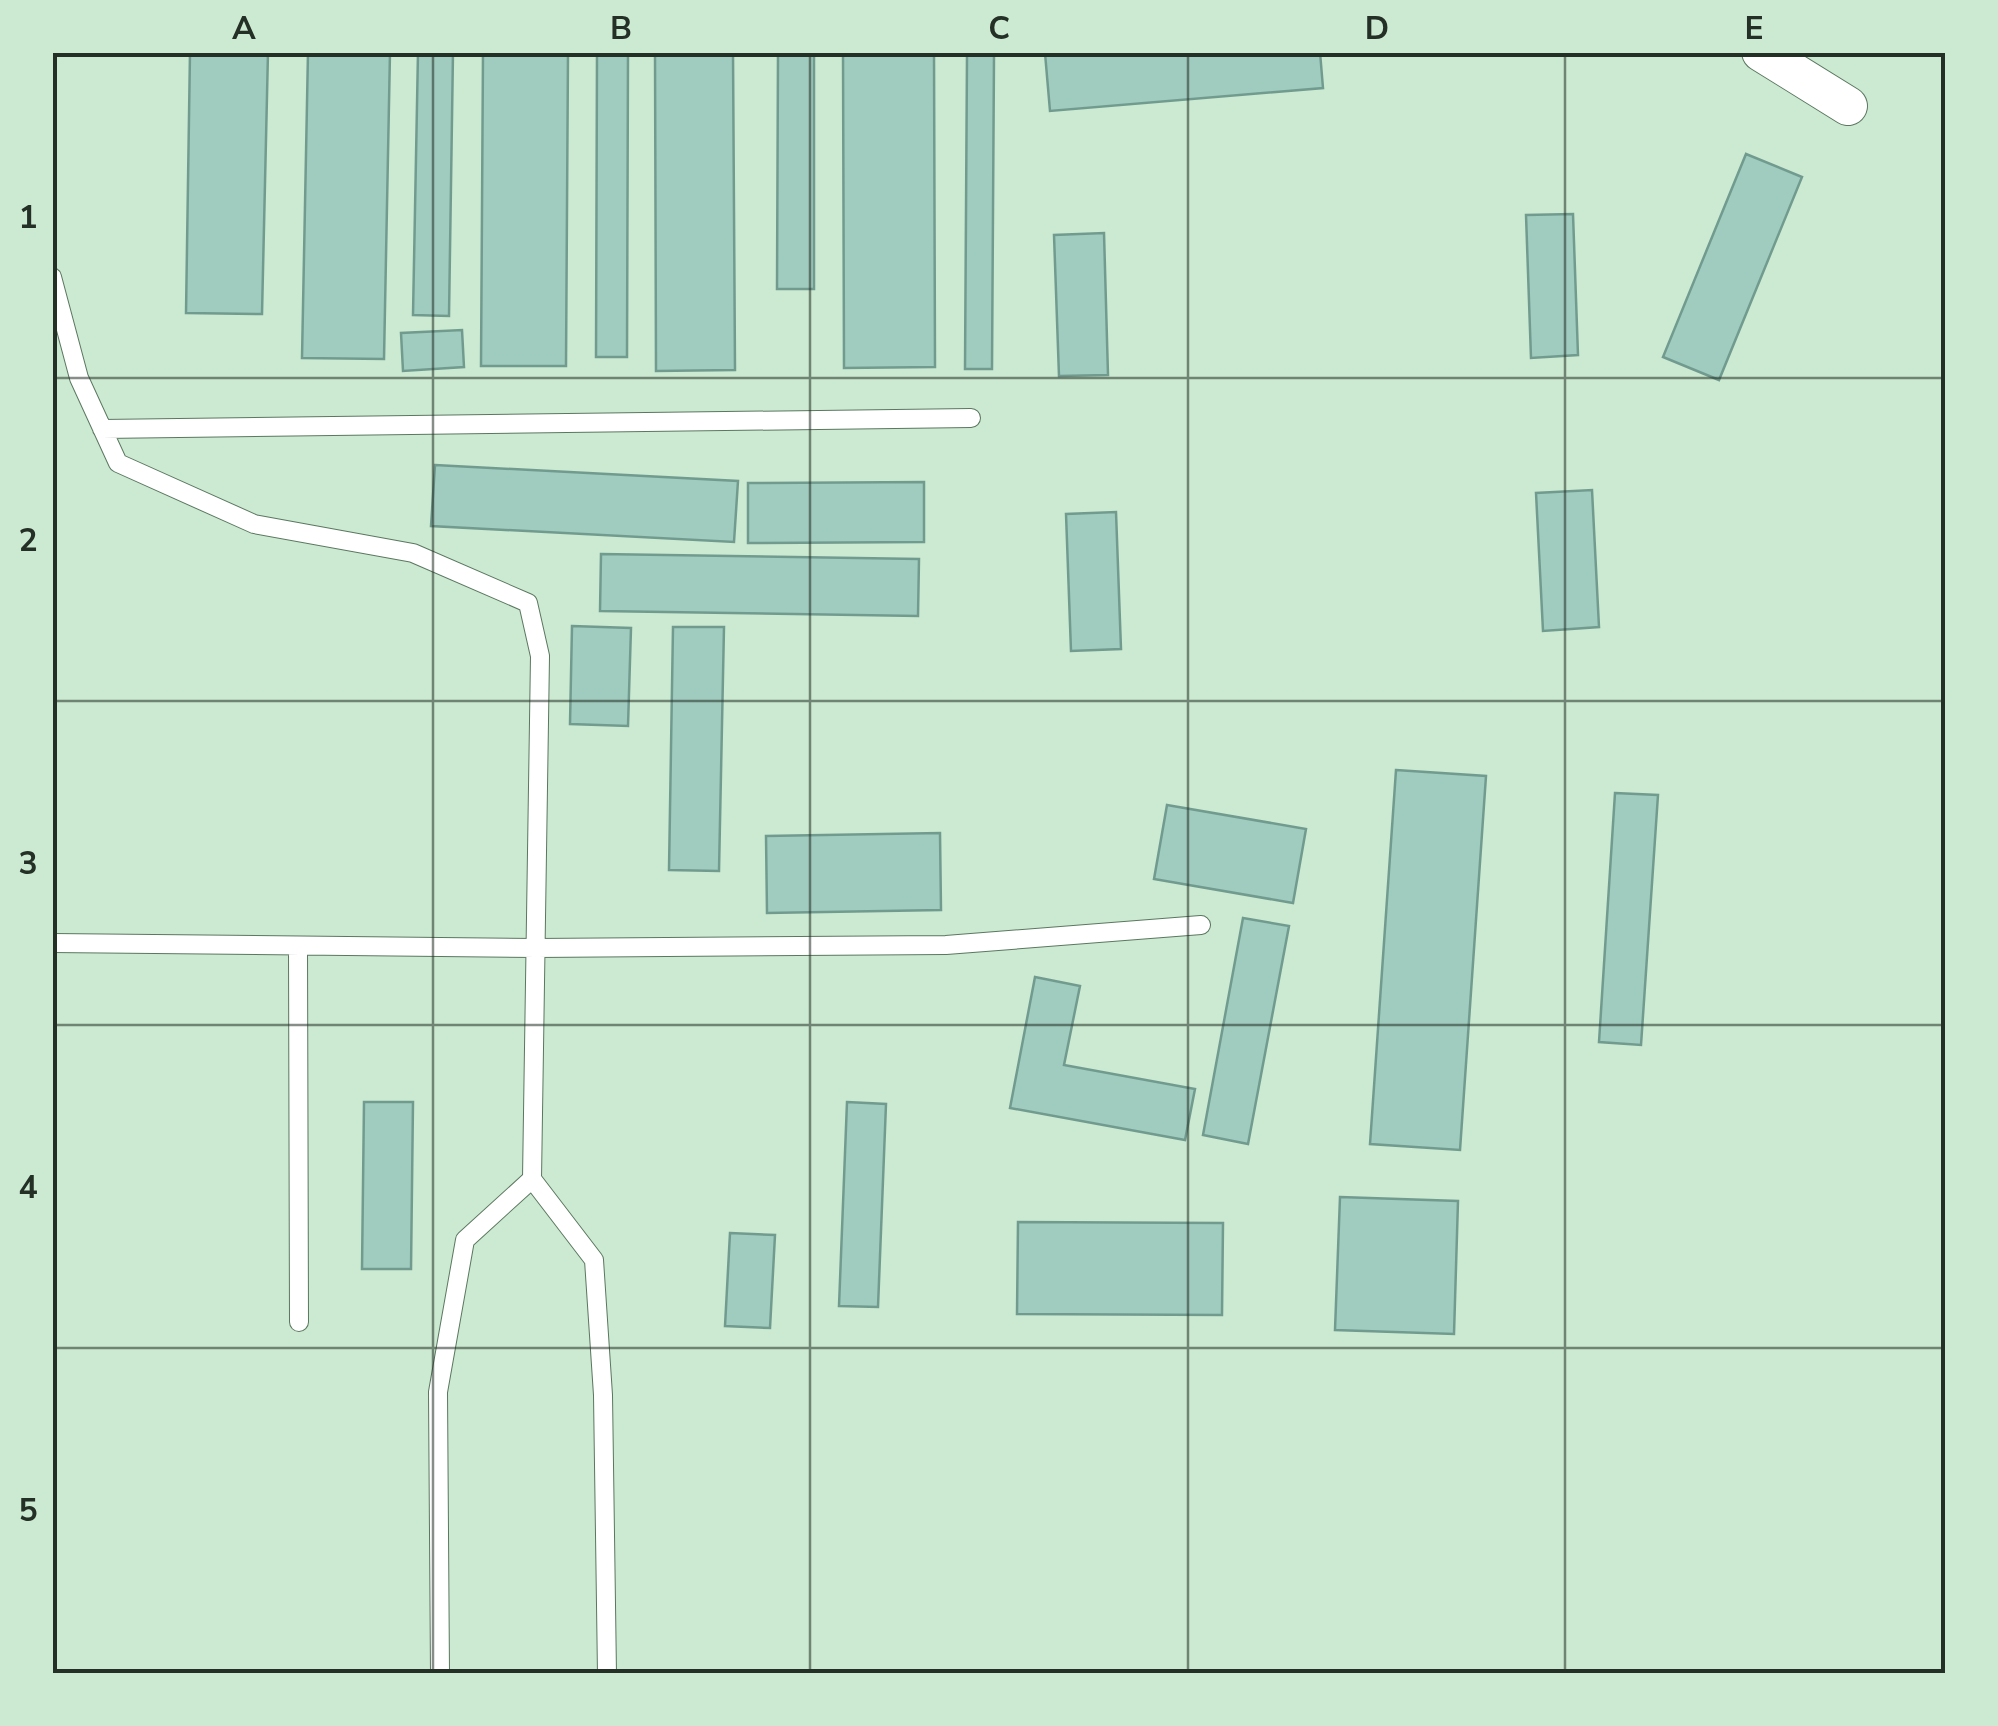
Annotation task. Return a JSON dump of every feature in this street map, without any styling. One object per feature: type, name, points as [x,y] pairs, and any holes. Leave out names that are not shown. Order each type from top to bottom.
[{"type":"street","points":[[1761,52],[1848,106]]},
{"type":"lane","points":[[52,276],[79,378],[118,464],[254,524],[414,554],[528,603],[540,656],[532,1179],[594,1260],[603,1395],[607,1674]]},
{"type":"lane","points":[[102,429],[971,418]]},
{"type":"lane","points":[[52,943],[536,948],[946,945],[1201,925]]},
{"type":"lane","points":[[298,946],[299,1322]]},
{"type":"lane","points":[[440,1674],[438,1392],[465,1240],[532,1179]]},
{"type":"building","points":[[190,52],[268,52],[262,314],[186,313]]},
{"type":"building","points":[[308,52],[390,52],[384,359],[302,358]]},
{"type":"building","points":[[418,52],[453,52],[449,316],[413,315]]},
{"type":"building","points":[[483,52],[568,52],[566,366],[481,366]]},
{"type":"building","points":[[597,52],[628,52],[627,357],[596,357]]},
{"type":"building","points":[[655,52],[733,52],[735,370],[656,371]]},
{"type":"building","points":[[778,52],[814,52],[814,289],[777,289]]},
{"type":"building","points":[[843,52],[934,52],[935,367],[844,368]]},
{"type":"building","points":[[1320,52],[1323,88],[1050,111],[1045,53]]},
{"type":"building","points":[[967,55],[994,55],[992,369],[965,369]]},
{"type":"building","points":[[1746,154],[1802,177],[1719,380],[1663,357]]},
{"type":"building","points":[[1573,214],[1578,355],[1531,358],[1526,215]]},
{"type":"building","points":[[1104,233],[1108,375],[1059,376],[1054,235]]},
{"type":"building","points":[[462,330],[464,367],[403,371],[401,333]]},
{"type":"building","points":[[435,465],[738,481],[734,542],[431,526]]},
{"type":"building","points":[[924,482],[924,542],[748,543],[748,483]]},
{"type":"building","points":[[1592,490],[1599,627],[1543,631],[1536,493]]},
{"type":"building","points":[[1116,512],[1121,649],[1071,651],[1066,514]]},
{"type":"building","points":[[601,554],[919,559],[918,616],[600,611]]},
{"type":"building","points":[[572,626],[631,628],[628,726],[570,724]]},
{"type":"building","points":[[673,627],[724,627],[719,871],[669,870]]},
{"type":"building","points":[[1396,770],[1486,776],[1460,1150],[1370,1144]]},
{"type":"building","points":[[1615,793],[1658,795],[1641,1045],[1599,1042]]},
{"type":"building","points":[[1167,805],[1306,829],[1293,903],[1154,879]]},
{"type":"building","points":[[940,833],[941,910],[767,913],[766,836]]},
{"type":"building","points":[[1243,918],[1289,926],[1248,1144],[1203,1135]]},
{"type":"building","points":[[1035,977],[1080,986],[1064,1065],[1195,1089],[1185,1140],[1010,1108]]},
{"type":"building","points":[[364,1102],[413,1102],[411,1269],[362,1269]]},
{"type":"building","points":[[847,1102],[886,1104],[878,1307],[839,1306]]},
{"type":"building","points":[[1340,1197],[1458,1201],[1454,1334],[1335,1330]]},
{"type":"building","points":[[1018,1222],[1223,1223],[1222,1315],[1017,1314]]},
{"type":"building","points":[[730,1233],[775,1235],[770,1328],[725,1326]]}]
